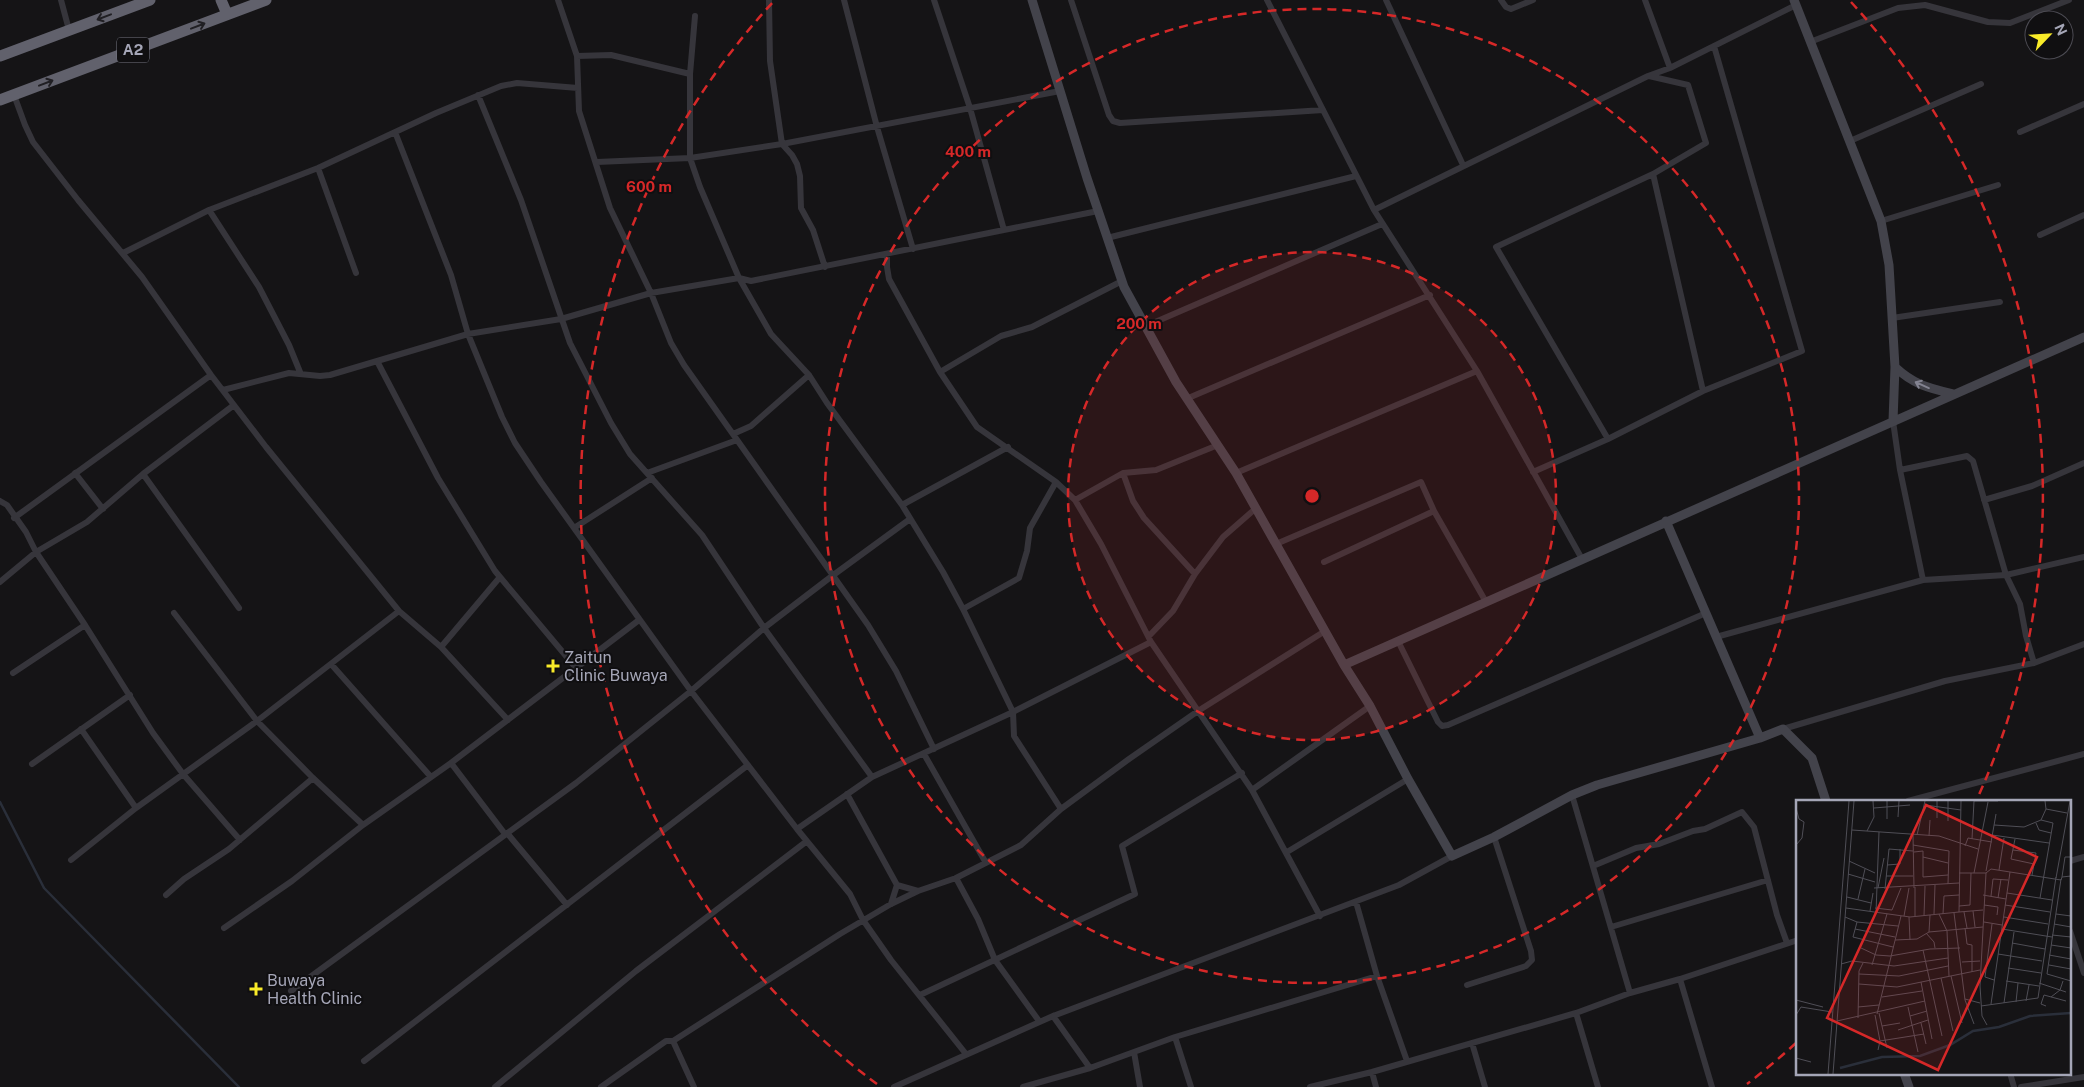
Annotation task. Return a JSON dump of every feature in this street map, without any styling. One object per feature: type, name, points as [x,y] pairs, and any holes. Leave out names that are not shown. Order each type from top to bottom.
[{"type":"highway","name":"A2","points":[[0,56],[150,0]]},
{"type":"highway","points":[[221,0],[227,14]]},
{"type":"highway","name":"A2","points":[[0,100],[266,0]]},
{"type":"street","points":[[62,0],[70,30]]},
{"type":"street","points":[[558,0],[576,56],[579,112],[610,208],[651,293],[675,350],[868,625],[896,671],[934,749]]},
{"type":"street","points":[[769,0],[770,62],[782,144],[797,164],[800,176],[801,208],[813,230],[825,267]]},
{"type":"street","points":[[844,0],[877,127],[913,249]]},
{"type":"street","points":[[934,0],[970,108],[1004,230]]},
{"type":"street","points":[[1032,0],[1122,282],[1186,399],[1236,473],[1344,665],[1370,706],[1408,779],[1452,856]]},
{"type":"street","points":[[1070,0],[1109,114],[1114,121],[1120,123],[1323,110]]},
{"type":"street","points":[[1267,0],[1374,210],[1477,371],[1582,559]]},
{"type":"street","points":[[1386,0],[1463,165]]},
{"type":"street","points":[[1501,0],[1506,8],[1511,9],[1532,0]]},
{"type":"street","points":[[1646,0],[1670,68]]},
{"type":"street","points":[[1810,42],[1898,8],[1926,5],[1988,22],[2010,23],[2070,0]]},
{"type":"street","points":[[1374,210],[1648,76],[1670,68],[1795,3],[1881,221],[1889,265],[1895,367],[1893,421],[1900,470],[1923,580]]},
{"type":"street","points":[[695,16],[690,74],[690,158],[700,187],[739,278],[771,334],[809,375],[902,505],[963,609],[1013,712],[1014,736],[1061,809]]},
{"type":"street","points":[[1533,472],[1608,439],[1704,390],[1802,351],[1714,46]]},
{"type":"street","points":[[576,56],[611,56],[690,74]]},
{"type":"street","points":[[1608,439],[1496,247],[1653,174],[1706,143],[1688,85],[1648,76]]},
{"type":"street","points":[[123,253],[209,210],[318,168],[478,95],[508,84],[578,88]]},
{"type":"street","points":[[1850,141],[1980,84]]},
{"type":"street","points":[[596,162],[690,158],[782,144],[1060,91]]},
{"type":"street","points":[[14,95],[34,142],[78,200],[142,277],[211,375],[266,447],[399,611],[441,647],[508,720]]},
{"type":"street","points":[[478,95],[521,200],[570,343],[611,423],[630,454],[702,535],[764,628],[872,777]]},
{"type":"street","points":[[2020,132],[2084,104]]},
{"type":"street","points":[[395,132],[451,275],[468,334],[502,417],[515,443],[691,691],[850,894],[863,920],[891,960],[966,1054]]},
{"type":"street","points":[[318,168],[356,273]]},
{"type":"street","points":[[1653,174],[1704,390]]},
{"type":"street","points":[[1107,238],[1356,176]]},
{"type":"street","points":[[1881,221],[1998,185]]},
{"type":"street","points":[[209,210],[259,287],[289,345],[300,372]]},
{"type":"street","points":[[223,390],[289,373],[300,372],[320,376],[330,375],[468,334],[561,319],[651,293],[739,278],[751,281],[1098,211]]},
{"type":"street","points":[[2040,235],[2084,215]]},
{"type":"street","points":[[1146,326],[1382,224]]},
{"type":"street","points":[[887,254],[889,279],[940,372],[977,427],[1056,482],[1075,500],[1101,544],[1150,639],[1242,773],[1287,852],[1320,916]]},
{"type":"street","points":[[940,372],[1001,336],[1032,327],[1122,282]]},
{"type":"street","points":[[1186,399],[1430,295]]},
{"type":"street","points":[[1892,318],[2000,302]]},
{"type":"street","points":[[1344,665],[2084,337]]},
{"type":"street","points":[[377,361],[438,478],[500,577],[576,668]]},
{"type":"street","points":[[1895,367],[1907,378],[1926,388],[1954,394]]},
{"type":"street","points":[[1236,473],[1477,371]]},
{"type":"street","points":[[14,518],[211,375]]},
{"type":"street","points":[[733,434],[750,426],[809,375]]},
{"type":"street","points":[[0,582],[36,552],[87,522],[143,474],[234,404]]},
{"type":"street","points":[[574,528],[650,475],[737,440]]},
{"type":"street","points":[[1075,500],[1123,473],[1156,470],[1218,445]]},
{"type":"street","points":[[902,505],[1008,448]]},
{"type":"street","points":[[1900,470],[1967,456],[1973,461],[2006,575],[2020,604],[2026,636],[2034,663]]},
{"type":"street","points":[[1984,500],[2032,486],[2084,463]]},
{"type":"street","points":[[75,473],[103,509]]},
{"type":"street","points":[[1123,473],[1133,501],[1144,518],[1195,574]]},
{"type":"street","points":[[143,474],[239,608]]},
{"type":"street","points":[[963,609],[1019,578],[1027,551],[1030,528],[1056,482]]},
{"type":"street","points":[[1276,544],[1421,482],[1434,511],[1486,602]]},
{"type":"street","points":[[0,501],[6,505],[26,532],[36,552],[85,625],[153,733],[183,774],[240,840]]},
{"type":"street","points":[[797,828],[872,777],[1013,712],[1150,639],[1173,611],[1195,574],[1223,537],[1255,509]]},
{"type":"street","points":[[1324,562],[1434,511]]},
{"type":"street","points":[[291,990],[576,783],[691,691],[764,628],[910,519]]},
{"type":"street","points":[[1666,521],[1760,738]]},
{"type":"street","points":[[1716,636],[1923,580],[2006,575],[2084,557]]},
{"type":"street","points":[[441,647],[500,577]]},
{"type":"street","points":[[71,860],[136,808],[257,721],[399,611]]},
{"type":"street","points":[[174,613],[257,721],[363,826]]},
{"type":"street","points":[[1398,641],[1438,722],[1442,726],[1448,726],[1706,613]]},
{"type":"street","points":[[224,928],[292,881],[363,826],[451,763],[639,620]]},
{"type":"street","points":[[12,673],[85,625]]},
{"type":"street","points":[[602,1087],[666,1040],[673,1042],[863,920],[918,891],[956,878],[1022,845],[1061,809],[1129,759],[1198,711],[1325,631]]},
{"type":"street","points":[[894,1087],[1039,1021],[1399,885],[1452,856],[1494,837],[1572,794],[1760,738],[1783,729],[1945,682],[2034,663],[2084,644]]},
{"type":"street","points":[[331,664],[431,777]]},
{"type":"street","points":[[32,764],[130,695]]},
{"type":"street","points":[[1252,790],[1370,706]]},
{"type":"street","points":[[81,729],[136,808]]},
{"type":"street","points":[[1783,729],[1812,758],[1826,800]]},
{"type":"street","points":[[924,754],[986,864]]},
{"type":"street","points":[[1912,800],[2084,754]]},
{"type":"street","points":[[451,763],[506,833],[567,905]]},
{"type":"street","points":[[364,1061],[748,765]]},
{"type":"street","points":[[920,995],[1135,894],[1122,846],[1242,773]]},
{"type":"street","points":[[166,895],[184,879],[240,840],[313,778]]},
{"type":"street","points":[[1287,852],[1408,779]]},
{"type":"street","points":[[847,794],[897,885],[918,891]]},
{"type":"street","points":[[1572,794],[1630,993]]},
{"type":"street","points":[[1594,866],[1636,848],[1659,844],[1693,830],[1705,830],[1742,812],[1754,827],[1787,943]]},
{"type":"street","points":[[1467,984],[1526,966],[1532,960],[1531,951],[1494,837]]},
{"type":"street","points":[[495,1087],[636,971],[807,841]]},
{"type":"street","points":[[956,878],[978,919],[995,960],[1039,1021]]},
{"type":"street","points":[[1611,927],[1768,880]]},
{"type":"street","points":[[891,904],[897,885]]},
{"type":"street","points":[[1356,902],[1377,976],[1407,1061]]},
{"type":"street","points":[[2072,938],[2084,973]]},
{"type":"street","points":[[1310,1087],[1372,1072],[1576,1013],[1630,993],[1680,979],[1796,941]]},
{"type":"street","points":[[1023,1087],[1090,1068],[1175,1037],[1377,976]]},
{"type":"street","points":[[1680,979],[1712,1087]]},
{"type":"street","points":[[1576,1013],[1598,1087]]},
{"type":"street","points":[[1053,1016],[1090,1068]]},
{"type":"street","points":[[1175,1037],[1192,1087]]},
{"type":"street","points":[[673,1042],[694,1087]]},
{"type":"street","points":[[1472,1043],[1485,1087]]},
{"type":"street","points":[[1134,1052],[1140,1087]]},
{"type":"street","points":[[1372,1072],[1376,1087]]},
{"type":"street","points":[[1904,1074],[1909,1087]]},
{"type":"street","points":[[2010,1074],[2014,1087]]},
{"type":"street","points":[[2021,1087],[2084,1077]]},
{"type":"waterway","points":[[0,802],[44,888],[239,1087]]},
{"type":"place","name":"Zaitun Clinic Buwaya","points":[[553,666]]},
{"type":"place","name":"Buwaya Health Clinic","points":[[256,989]]}]
